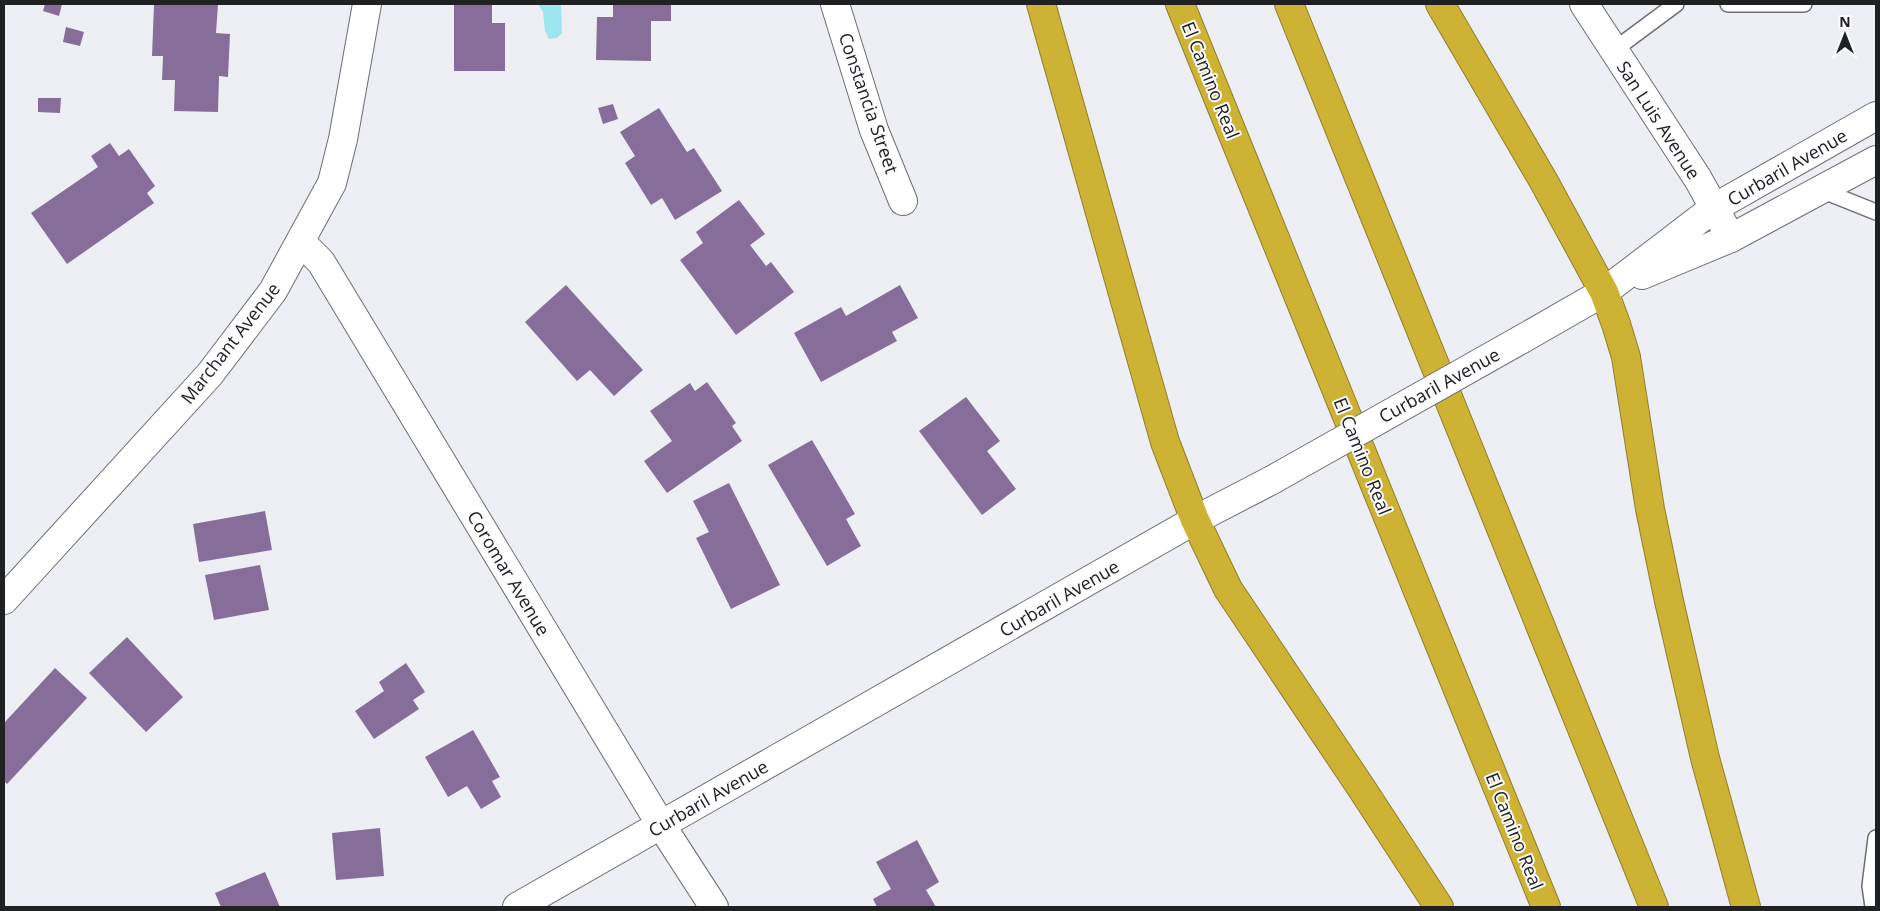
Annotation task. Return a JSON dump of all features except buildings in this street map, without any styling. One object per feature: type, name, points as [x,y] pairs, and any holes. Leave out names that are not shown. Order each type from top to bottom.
[{"type":"highway","points":[[1041,4],[1165,442],[1195,520],[1228,589],[1439,907]]},
{"type":"highway","name":"El Camino Real","points":[[1180,4],[1546,907]]},
{"type":"highway","points":[[1289,4],[1654,907]]},
{"type":"highway","points":[[1440,4],[1543,180],[1604,292],[1616,324],[1626,357],[1650,508],[1669,601],[1705,758],[1746,907]]},
{"type":"street","name":"Marchant Avenue","points":[[4,600],[210,374],[273,291],[332,183],[343,139],[367,4]]},
{"type":"street","name":"Constancia Street","points":[[835,4],[874,130],[903,201]]},
{"type":"street","name":"San Luis Avenue","points":[[1584,4],[1698,179],[1731,238]]},
{"type":"street","name":"Curbaril Avenue","points":[[1604,292],[1714,208],[1876,116]]},
{"type":"street","name":"Curbaril Avenue","points":[[517,907],[1195,520],[1272,480],[1604,292],[1731,238],[1876,160]]},
{"type":"street","name":"Coromar Avenue","points":[[301,242],[321,262],[661,825],[714,907]]},
{"type":"lane","points":[[1614,50],[1676,4]]},
{"type":"lane","points":[[1728,4],[1804,4]]},
{"type":"lane","points":[[1821,190],[1876,212]]},
{"type":"lane","points":[[1873,907],[1870,886],[1876,838]]},
{"type":"water","points":[[538,4],[561,4],[562,33],[557,38],[549,39],[545,31],[543,12]]}]
